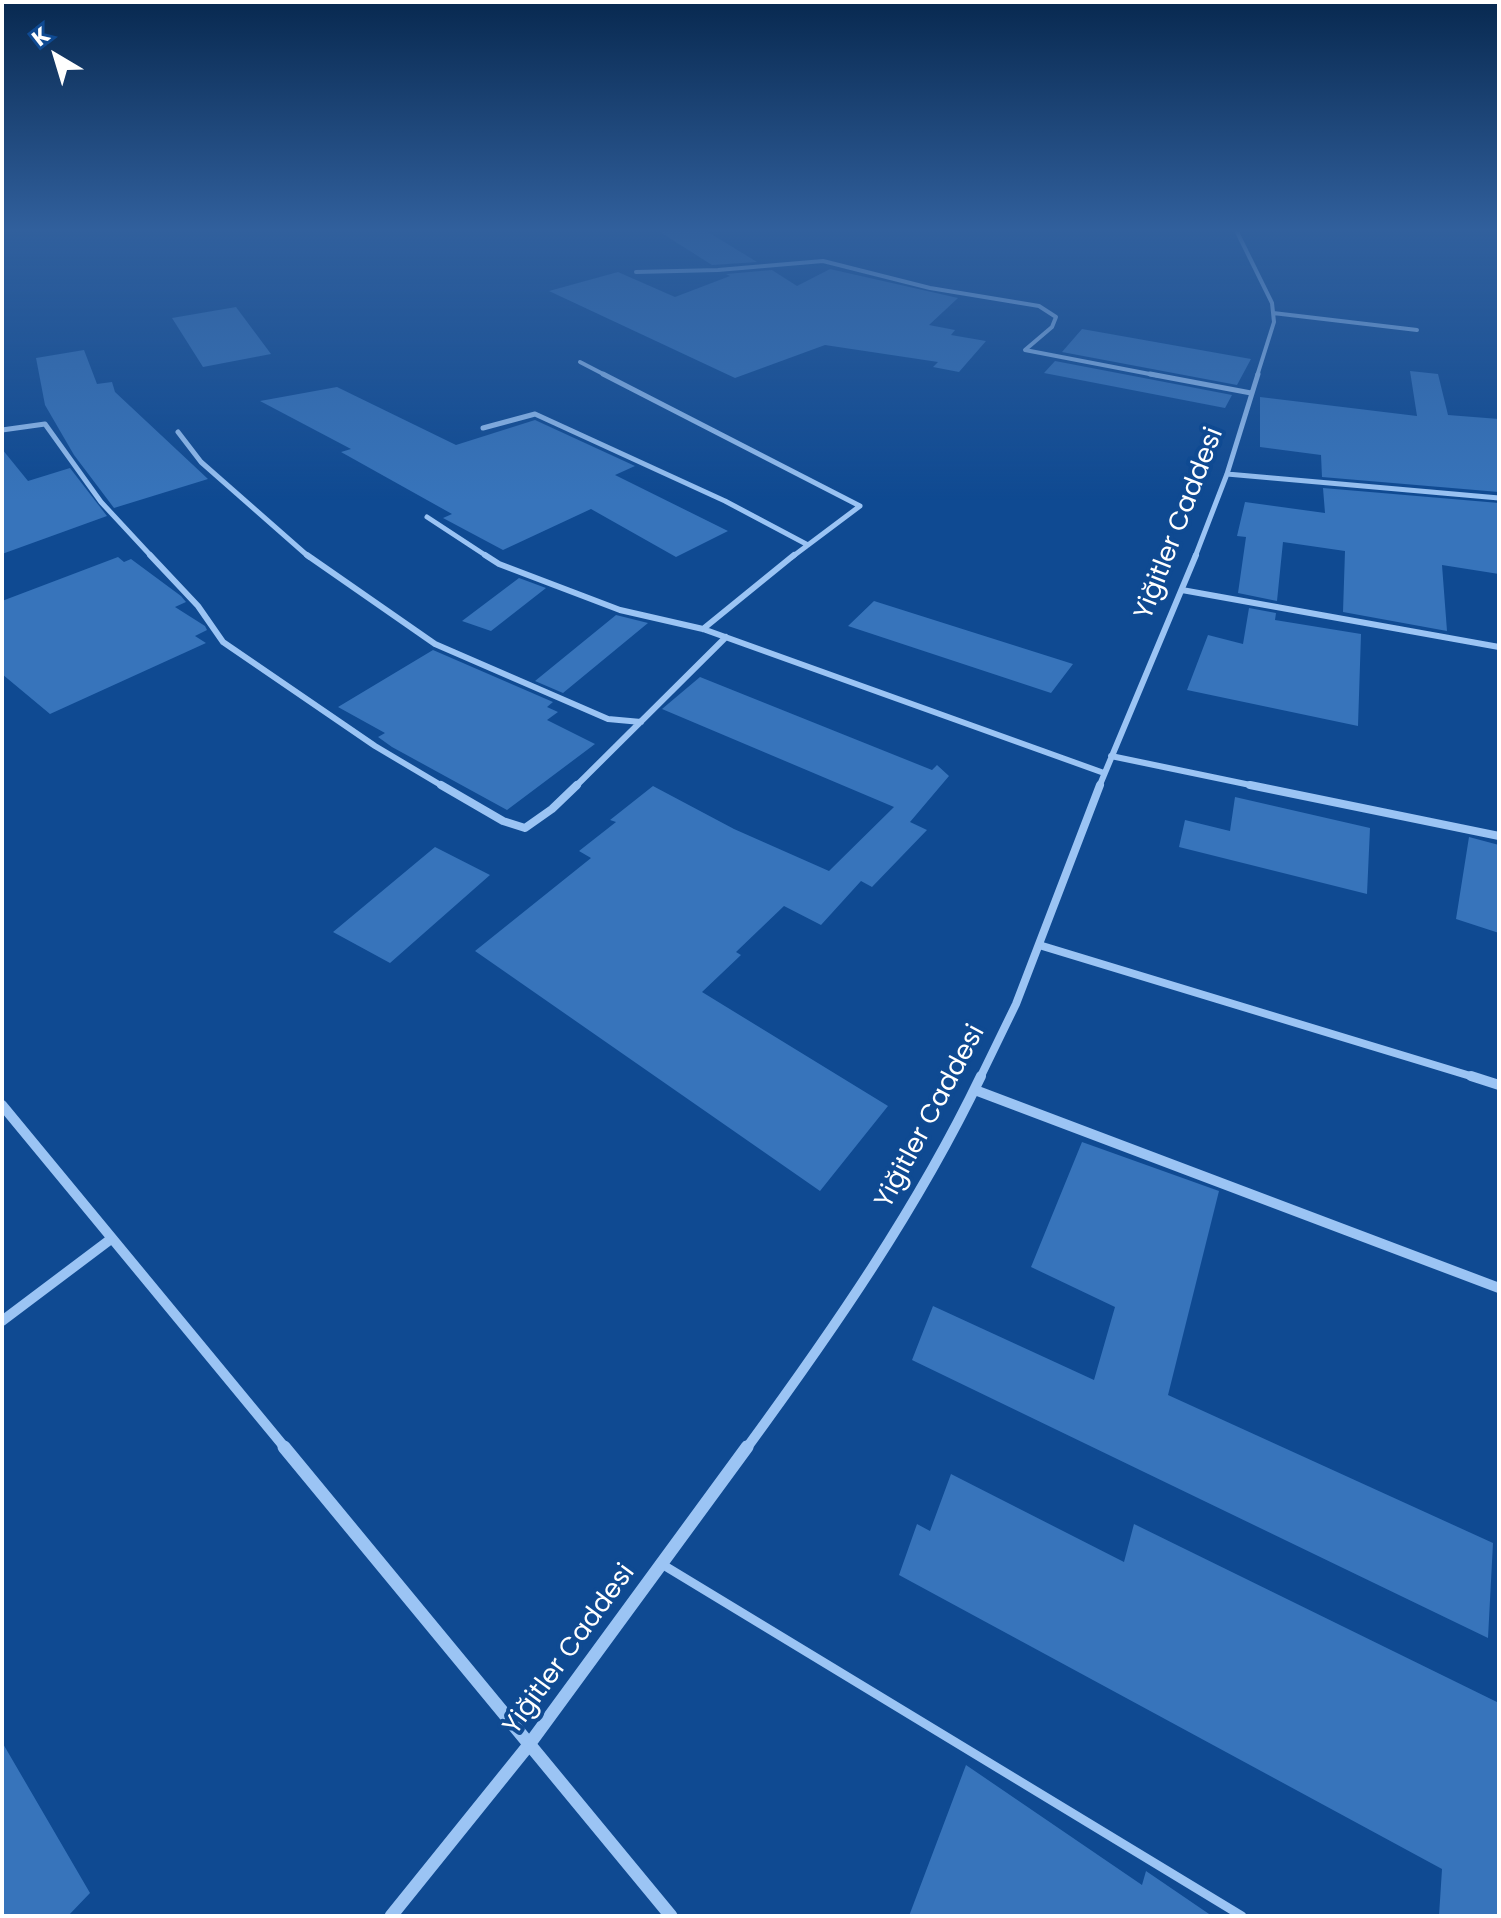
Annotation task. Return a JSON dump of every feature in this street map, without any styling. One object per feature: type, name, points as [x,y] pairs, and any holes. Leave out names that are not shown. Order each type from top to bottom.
[{"type":"street","points":[[1054,322],[1025,350],[1251,393]]},
{"type":"street","name":"Yiğitler Caddesi","points":[[391,1916],[528,1746],[825,1341],[940,1161],[1016,1004],[1104,773],[1182,590],[1227,474],[1274,322]]},
{"type":"street","points":[[1345,322],[1417,330]]},
{"type":"street","points":[[580,362],[860,506],[703,629]]},
{"type":"street","points":[[483,428],[535,414],[725,501],[808,545]]},
{"type":"street","points":[[2,430],[45,424],[101,502],[198,606],[223,642],[375,746],[503,821],[525,828],[552,809],[726,637]]},
{"type":"street","points":[[178,432],[201,462],[315,562],[435,644],[608,719],[641,722]]},
{"type":"street","points":[[1227,474],[1499,498]]},
{"type":"street","points":[[427,517],[499,564],[620,610],[703,629],[1104,773]]},
{"type":"street","points":[[1182,590],[1499,647]]},
{"type":"street","points":[[1111,756],[1499,836]]},
{"type":"street","points":[[1039,945],[1499,1085]]},
{"type":"street","points":[[975,1090],[1499,1288]]},
{"type":"street","points":[[2,1105],[671,1916]]},
{"type":"street","points":[[2,1321],[111,1239]]},
{"type":"lane","points":[[660,1563],[1242,1916]]},
{"type":"building","points":[[174,322],[247,322],[271,354],[203,367]]},
{"type":"building","points":[[614,322],[933,322],[929,325],[955,330],[951,335],[986,341],[959,372],[933,367],[938,362],[825,345],[735,378]]},
{"type":"building","points":[[1082,329],[1251,359],[1237,385],[1062,352]]},
{"type":"building","points":[[84,350],[97,384],[112,382],[115,392],[208,479],[114,508],[74,455],[45,405],[36,358]]},
{"type":"building","points":[[1055,361],[1232,395],[1225,408],[1044,373]]},
{"type":"building","points":[[1410,371],[1438,374],[1448,415],[1499,419],[1499,492],[1322,477],[1321,455],[1260,447],[1260,397],[1417,416]]},
{"type":"building","points":[[337,387],[456,445],[535,420],[635,466],[615,475],[728,531],[676,557],[591,509],[503,550],[443,518],[452,514],[341,452],[351,449],[260,401]]},
{"type":"building","points":[[2,449],[28,481],[70,468],[107,516],[2,554]]},
{"type":"building","points":[[1323,488],[1499,503],[1499,574],[1442,565],[1447,631],[1343,612],[1345,551],[1283,542],[1277,601],[1238,593],[1246,537],[1237,536],[1245,502],[1325,513]]},
{"type":"building","points":[[118,557],[124,562],[131,559],[181,596],[186,602],[175,607],[205,626],[207,630],[195,636],[206,643],[50,714],[2,674],[2,601]]},
{"type":"building","points":[[519,578],[546,588],[491,631],[462,621]]},
{"type":"building","points":[[874,601],[1073,664],[1051,693],[848,626]]},
{"type":"building","points":[[1249,608],[1276,613],[1275,620],[1361,634],[1358,726],[1187,690],[1208,635],[1243,644]]},
{"type":"building","points":[[616,615],[648,623],[563,693],[535,681]]},
{"type":"building","points":[[433,650],[553,702],[547,707],[558,712],[547,720],[595,744],[507,810],[392,747],[378,737],[385,733],[338,707]]},
{"type":"building","points":[[700,677],[932,770],[937,765],[949,776],[910,822],[927,830],[872,887],[861,881],[821,925],[784,906],[736,952],[741,955],[702,992],[888,1106],[820,1191],[475,951],[591,858],[579,851],[616,822],[610,820],[653,786],[734,829],[829,871],[894,807],[662,709]]},
{"type":"building","points":[[1235,797],[1370,828],[1367,894],[1179,847],[1185,820],[1230,831]]},
{"type":"building","points":[[1469,837],[1499,845],[1499,933],[1456,919]]},
{"type":"building","points":[[435,847],[490,875],[390,963],[333,932]]},
{"type":"building","points":[[1082,1142],[1219,1191],[1168,1395],[1493,1543],[1488,1638],[912,1360],[933,1306],[1094,1380],[1115,1307],[1031,1267]]},
{"type":"building","points":[[951,1474],[1124,1562],[1134,1524],[1499,1703],[1499,1916],[1439,1916],[1442,1869],[899,1575],[917,1524],[930,1531]]},
{"type":"building","points":[[2,1742],[90,1893],[68,1916],[2,1916]]},
{"type":"building","points":[[966,1765],[1142,1885],[1146,1871],[1212,1916],[909,1916]]}]
